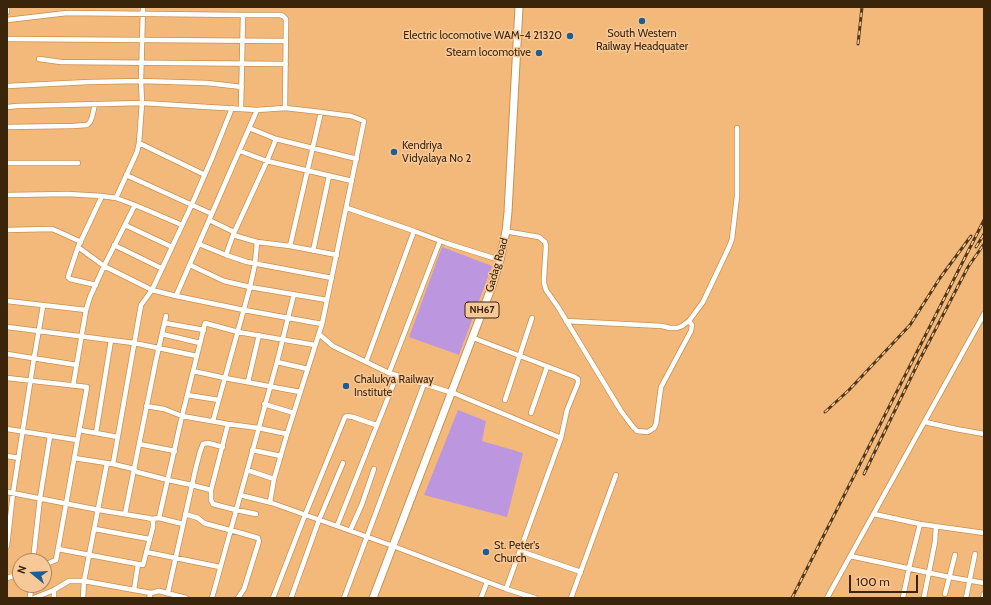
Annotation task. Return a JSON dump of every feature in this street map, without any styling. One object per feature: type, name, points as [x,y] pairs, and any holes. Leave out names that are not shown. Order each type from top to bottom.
[{"type":"highway","name":"Gadag Road","points":[[454,394],[492,286],[500,260],[508,220],[519,7]]},
{"type":"highway","name":"Gadag Road","points":[[373,598],[395,547],[496,287],[504,262],[513,213],[524,7]]},
{"type":"highway","name":"Gadag Road","points":[[378,598],[395,547]]},
{"type":"street","points":[[7,12],[8,7]]},
{"type":"street","points":[[116,198],[139,142],[142,103],[141,40],[143,7]]},
{"type":"street","points":[[7,20],[67,13],[280,15],[285,17],[286,23],[285,108]]},
{"type":"street","points":[[241,109],[243,15]]},
{"type":"street","points":[[7,39],[286,41]]},
{"type":"street","points":[[39,59],[61,62],[286,64]]},
{"type":"street","points":[[7,86],[141,81],[207,83],[242,87]]},
{"type":"street","points":[[7,108],[17,106],[142,103],[257,110],[285,108],[351,116],[364,121],[322,324],[287,434],[274,479],[270,502]]},
{"type":"street","points":[[7,127],[87,125],[92,117],[95,104]]},
{"type":"street","points":[[114,464],[141,305],[152,290],[192,204],[232,108]]},
{"type":"street","points":[[176,296],[257,110]]},
{"type":"street","points":[[290,246],[320,112]]},
{"type":"street","points":[[249,128],[276,139],[357,159]]},
{"type":"street","points":[[566,321],[677,328],[689,320],[703,302],[732,239],[737,196],[737,128]]},
{"type":"street","points":[[226,256],[234,233],[276,139]]},
{"type":"street","points":[[139,142],[205,175]]},
{"type":"street","points":[[240,151],[267,161],[352,182]]},
{"type":"street","points":[[7,163],[78,163]]},
{"type":"street","points":[[126,175],[212,214]]},
{"type":"street","points":[[313,251],[330,176]]},
{"type":"street","points":[[7,195],[68,194],[116,198],[182,225]]},
{"type":"street","points":[[96,285],[70,279],[68,277],[78,247],[102,196]]},
{"type":"street","points":[[73,386],[86,310],[90,297],[114,245],[135,205]]},
{"type":"street","points":[[347,208],[440,241],[500,260]]},
{"type":"street","points":[[209,220],[234,233],[257,242],[290,246],[337,255]]},
{"type":"street","points":[[125,224],[172,247]]},
{"type":"street","points":[[7,230],[52,230],[81,242]]},
{"type":"street","points":[[366,362],[414,231]]},
{"type":"street","points":[[510,232],[540,237],[545,242],[544,283],[546,290],[628,421],[638,431],[648,432],[654,428],[656,424],[661,387],[691,331],[692,326],[689,320]]},
{"type":"street","points":[[389,373],[440,241]]},
{"type":"street","points":[[213,421],[250,287],[255,264],[257,242]]},
{"type":"street","points":[[199,244],[226,256],[255,264],[332,278]]},
{"type":"street","points":[[114,245],[161,268]]},
{"type":"street","points":[[78,247],[104,266],[152,290],[244,310],[322,324]]},
{"type":"street","points":[[190,266],[224,281],[327,300]]},
{"type":"street","points":[[212,598],[264,404],[283,340],[294,294]]},
{"type":"street","points":[[7,301],[86,310]]},
{"type":"street","points":[[7,546],[13,493],[43,306]]},
{"type":"street","points":[[827,598],[984,314]]},
{"type":"street","points":[[125,514],[146,406],[166,316]]},
{"type":"street","points":[[504,400],[532,318]]},
{"type":"street","points":[[160,518],[182,416],[205,323],[238,332],[315,345]]},
{"type":"street","points":[[164,324],[204,330]]},
{"type":"street","points":[[7,327],[134,343],[197,356]]},
{"type":"street","points":[[162,334],[200,342]]},
{"type":"street","points":[[319,334],[333,346],[389,373],[454,394],[561,438]]},
{"type":"street","points":[[248,382],[259,336]]},
{"type":"street","points":[[476,339],[578,379],[567,410],[561,438],[506,589]]},
{"type":"street","points":[[96,433],[111,340]]},
{"type":"street","points":[[7,354],[77,365]]},
{"type":"street","points":[[277,362],[308,369]]},
{"type":"street","points":[[532,413],[547,367]]},
{"type":"street","points":[[193,371],[300,392]]},
{"type":"street","points":[[337,526],[397,375]]},
{"type":"street","points":[[7,378],[87,387],[56,560],[52,562]]},
{"type":"street","points":[[344,598],[424,384]]},
{"type":"street","points":[[187,395],[219,400]]},
{"type":"street","points":[[264,404],[294,413]]},
{"type":"street","points":[[146,406],[164,409],[182,416],[287,434]]},
{"type":"street","points":[[273,598],[345,417],[353,417],[376,425]]},
{"type":"street","points":[[925,422],[984,434]]},
{"type":"street","points":[[228,424],[211,490],[211,500],[213,504],[256,514]]},
{"type":"street","points":[[7,429],[77,440]]},
{"type":"street","points":[[79,430],[118,437]]},
{"type":"street","points":[[34,553],[40,498],[50,436]]},
{"type":"street","points":[[168,592],[196,467],[203,444],[208,443],[223,447]]},
{"type":"street","points":[[139,444],[175,451]]},
{"type":"street","points":[[252,450],[281,456]]},
{"type":"street","points":[[7,456],[19,458]]},
{"type":"street","points":[[74,458],[114,464],[134,469],[137,472],[211,490]]},
{"type":"street","points":[[83,598],[84,581],[107,463]]},
{"type":"street","points":[[291,598],[319,520],[343,463]]},
{"type":"street","points":[[350,531],[362,504],[374,469]]},
{"type":"street","points":[[247,470],[274,479]]},
{"type":"street","points":[[571,598],[616,475]]},
{"type":"street","points":[[7,492],[151,519],[160,518],[183,524]]},
{"type":"street","points":[[240,495],[270,502],[395,547],[523,596],[535,598]]},
{"type":"street","points":[[185,514],[198,518],[207,524],[258,539],[244,589],[238,598]]},
{"type":"street","points":[[874,514],[920,524],[984,533]]},
{"type":"street","points":[[58,549],[143,565],[153,524],[151,519]]},
{"type":"street","points":[[904,598],[909,568],[920,524]]},
{"type":"street","points":[[924,597],[935,542],[936,526]]},
{"type":"street","points":[[95,529],[149,539]]},
{"type":"street","points":[[520,551],[581,572]]},
{"type":"street","points":[[146,552],[220,567]]},
{"type":"street","points":[[966,598],[975,554]]},
{"type":"street","points":[[945,594],[955,555]]},
{"type":"street","points":[[850,556],[928,573],[984,583]]},
{"type":"street","points":[[134,590],[138,564]]},
{"type":"street","points":[[34,598],[54,590],[69,581],[84,581],[134,590],[150,596],[159,590],[186,598]]},
{"type":"street","points":[[481,598],[487,582]]},
{"type":"street","points":[[54,590],[54,598]]},
{"type":"street","points":[[983,598],[984,594]]},
{"type":"shaded area","points":[[442,247],[492,266],[459,355],[409,337]]},
{"type":"shaded area","points":[[458,410],[486,421],[482,441],[523,453],[507,517],[424,495]]},
{"type":"railway","points":[[858,44],[862,7]]},
{"type":"railway","points":[[792,598],[984,220]]},
{"type":"railway","points":[[976,247],[984,234]]},
{"type":"railway","points":[[825,412],[849,390],[910,325],[940,278],[971,236]]},
{"type":"railway","points":[[864,474],[919,361],[968,267],[984,244]]},
{"type":"place","name":"South Western Railway Headquater","points":[[642,21]]},
{"type":"place","name":"Electric locomotive WAM-4 21320","points":[[570,36]]},
{"type":"place","name":"Steam locomotive","points":[[539,53]]},
{"type":"place","name":"Kendriya Vidyalaya No 2","points":[[394,152]]},
{"type":"place","name":"Chalukya Railway Institute","points":[[346,386]]},
{"type":"place","name":"St. Peter's Church","points":[[486,552]]}]
